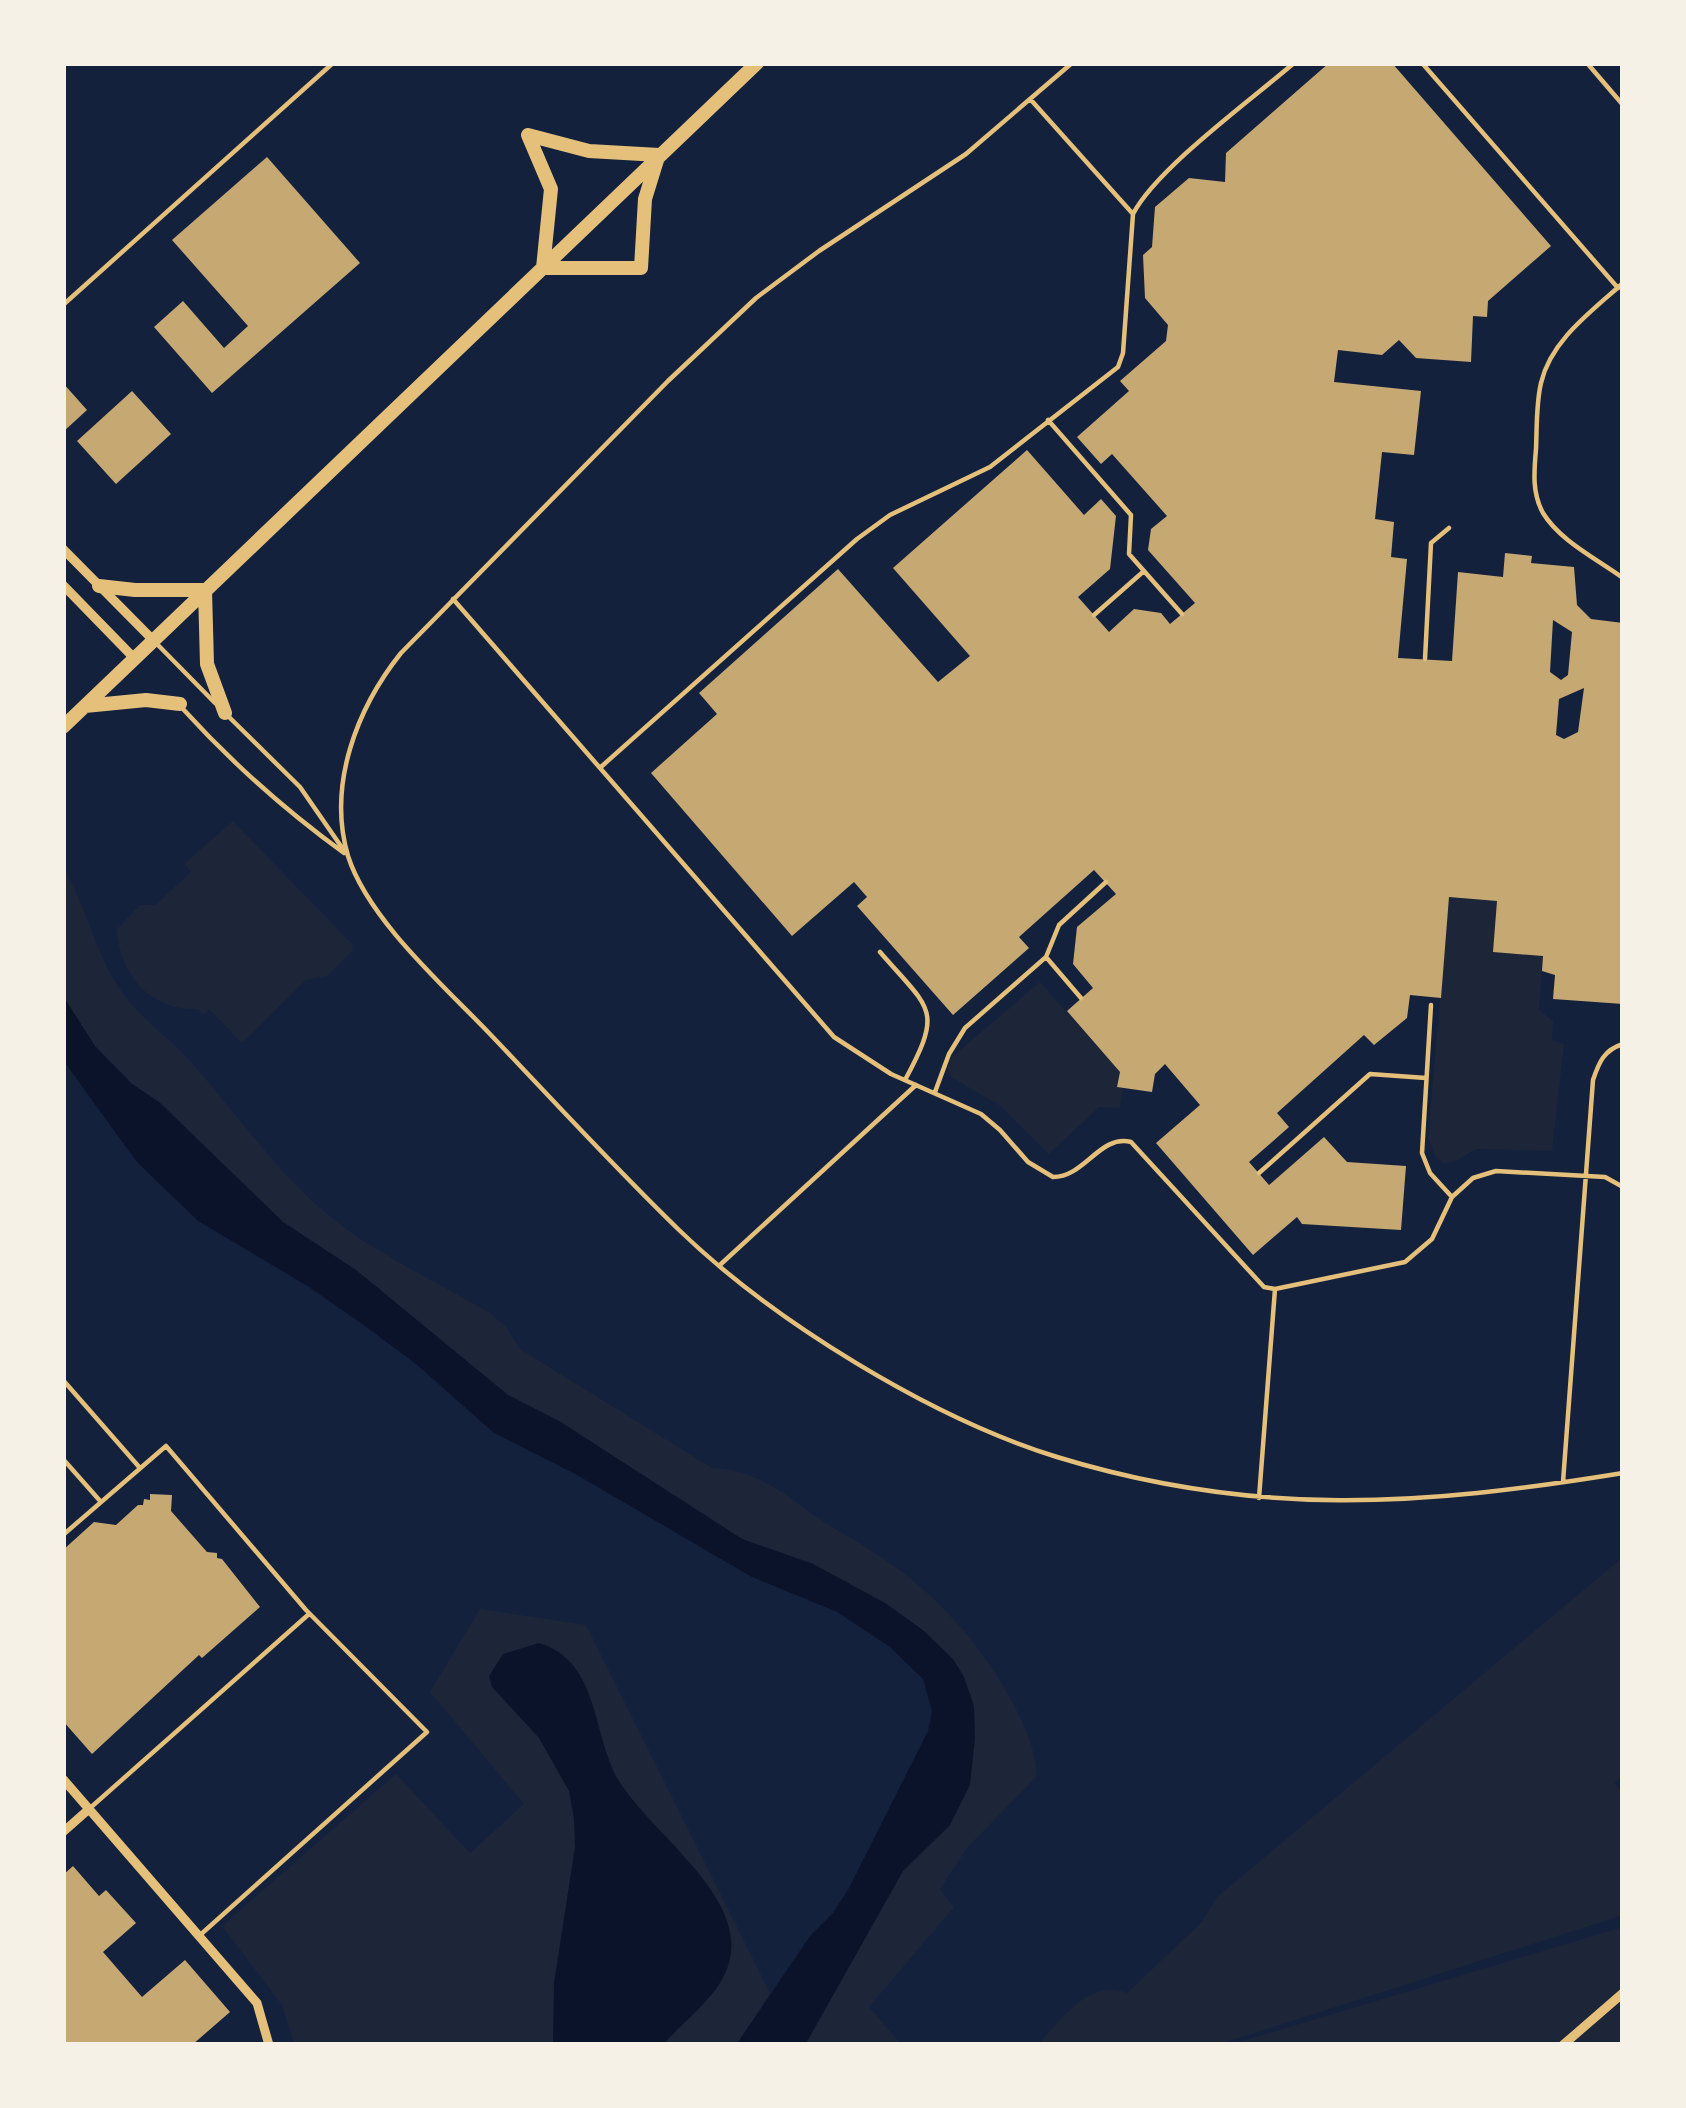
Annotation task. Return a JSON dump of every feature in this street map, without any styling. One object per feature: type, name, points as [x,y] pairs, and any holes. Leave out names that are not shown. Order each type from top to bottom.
[{"type":"main road","points":[[63,727],[757,63]]},
{"type":"main road","points":[[543,268],[550,189],[528,135],[589,151],[658,155]]},
{"type":"main road","points":[[543,268],[641,268],[645,199],[658,155]]},
{"type":"main road","points":[[99,586],[205,590]]},
{"type":"main road","points":[[205,590],[207,664],[225,713]]},
{"type":"main road","points":[[86,706],[146,700],[179,704]]},
{"type":"street","points":[[63,549],[153,640]]},
{"type":"street","points":[[63,586],[135,658]]},
{"type":"street","points":[[63,1779],[256,2003],[269,2045]]},
{"type":"street","points":[[63,1832],[89,1810]]},
{"type":"street","points":[[1563,2045],[1623,1993]]},
{"type":"lane","points":[[63,305],[333,63]]},
{"type":"lane","points":[[349,856],[343,811],[354,732],[381,678],[452,599],[756,298],[819,250],[966,154],[1072,63]]},
{"type":"lane","points":[[600,768],[857,539],[890,515],[990,467],[1118,367],[1123,353],[1133,214],[1160,178],[1294,63]]},
{"type":"lane","points":[[1422,63],[1620,286],[1573,328],[1541,380],[1534,492],[1542,511],[1564,537],[1623,578]]},
{"type":"lane","points":[[1587,63],[1623,106]]},
{"type":"lane","points":[[1031,100],[1133,214]]},
{"type":"lane","points":[[1048,420],[1131,515],[1129,554],[1182,614]]},
{"type":"lane","points":[[1425,659],[1431,543],[1449,528]]},
{"type":"lane","points":[[1094,615],[1144,571]]},
{"type":"lane","points":[[452,599],[834,1037],[869,1062],[981,1114],[1028,1162],[1053,1177],[1077,1172],[1114,1142],[1131,1142],[1264,1287],[1275,1289],[1406,1262],[1432,1239],[1452,1197],[1473,1178],[1496,1171],[1605,1177],[1623,1187]]},
{"type":"lane","points":[[153,640],[300,787],[349,856],[388,925],[423,965],[680,1231],[780,1312],[864,1365],[984,1428],[1055,1456],[1198,1491],[1346,1502],[1451,1498],[1623,1473]]},
{"type":"lane","points":[[179,704],[288,812],[349,856]]},
{"type":"lane","points":[[934,1092],[965,1028],[1046,958],[1058,925],[1106,882]]},
{"type":"lane","points":[[880,952],[929,1015],[925,1043],[905,1080]]},
{"type":"lane","points":[[1046,958],[1081,998]]},
{"type":"lane","points":[[1431,1005],[1424,1164],[1452,1197]]},
{"type":"lane","points":[[1563,1482],[1593,1080],[1610,1048],[1623,1043]]},
{"type":"lane","points":[[1258,1173],[1370,1074],[1426,1078]]},
{"type":"lane","points":[[720,1265],[916,1085]]},
{"type":"lane","points":[[1259,1498],[1275,1289]]},
{"type":"lane","points":[[63,1380],[140,1468]]},
{"type":"lane","points":[[63,1534],[166,1446],[310,1614],[428,1732],[199,1936]]},
{"type":"lane","points":[[63,1459],[101,1502]]},
{"type":"lane","points":[[89,1810],[310,1614]]},
{"type":"shaded area","points":[[233,821],[353,945],[327,976],[306,980],[242,1043],[209,1009],[204,1015],[198,1009],[165,1004],[140,987],[124,961],[117,929],[140,905],[155,905],[191,872],[184,864]]},
{"type":"shaded area","points":[[63,867],[124,995],[192,1063],[319,1207],[380,1251],[490,1313],[520,1349],[712,1468],[769,1484],[881,1557],[940,1605],[988,1663],[1027,1732],[1036,1777],[967,1848],[940,1889],[954,1907],[869,2007],[902,2045],[805,2045],[903,1871],[950,1825],[964,1677],[924,1631],[885,1603],[813,1564],[742,1539],[559,1421],[508,1395],[356,1270],[283,1222],[95,1046],[63,996]]},
{"type":"shaded area","points":[[1449,897],[1497,901],[1494,952],[1543,956],[1539,1010],[1553,1021],[1552,1040],[1564,1044],[1552,1151],[1476,1149],[1454,1162],[1436,1158],[1428,1138]]},
{"type":"shaded area","points":[[1040,982],[1120,1072],[1117,1086],[1123,1088],[1120,1108],[1099,1107],[1049,1154],[999,1105],[951,1077],[947,1068],[953,1056]]},
{"type":"shaded area","points":[[63,996],[95,1046],[283,1222],[356,1270],[508,1395],[559,1421],[742,1539],[813,1564],[885,1603],[953,1659],[974,1706],[970,1785],[950,1825],[903,1871],[805,2045],[736,2045],[810,1936],[849,1888],[928,1731],[932,1711],[923,1679],[890,1647],[837,1612],[750,1576],[577,1475],[494,1433],[416,1364],[358,1321],[198,1221],[136,1161],[63,1060]]},
{"type":"shaded area","points":[[1623,1557],[1623,1775],[1614,1783],[1623,1793],[1623,1915],[1217,2045],[1038,2045],[1066,2013],[1089,1996],[1101,1991],[1127,1993],[1201,1923],[1217,1897]]},
{"type":"shaded area","points":[[480,1609],[586,1625],[770,1993],[738,2045],[295,2045],[282,2005],[222,1926],[396,1774],[470,1853],[524,1804],[430,1692]]},
{"type":"shaded area","points":[[539,1643],[559,1652],[573,1666],[592,1702],[619,1781],[701,1877],[726,1918],[731,1956],[726,1971],[709,1998],[663,2045],[553,2045],[554,1983],[575,1847],[574,1819],[569,1791],[539,1738],[492,1687],[489,1676],[503,1654]]},
{"type":"shaded area","points":[[1623,1927],[1623,2045],[1229,2045]]},
{"type":"building","points":[[1329,63],[1392,63],[1551,246],[1488,301],[1487,317],[1473,316],[1471,362],[1416,358],[1399,340],[1382,355],[1338,350],[1334,382],[1421,391],[1414,455],[1382,452],[1375,519],[1394,522],[1391,557],[1407,559],[1398,658],[1452,661],[1458,572],[1503,577],[1505,553],[1532,556],[1531,563],[1574,567],[1577,605],[1591,619],[1623,623],[1623,1004],[1553,999],[1555,975],[1542,971],[1543,956],[1493,952],[1497,901],[1449,897],[1441,998],[1410,995],[1407,1018],[1374,1045],[1364,1035],[1277,1113],[1289,1127],[1249,1162],[1269,1185],[1324,1137],[1347,1162],[1406,1166],[1401,1230],[1302,1224],[1297,1217],[1253,1255],[1156,1143],[1200,1105],[1165,1064],[1155,1074],[1152,1092],[1117,1087],[1120,1072],[1067,1011],[1093,988],[1073,964],[1077,927],[1116,894],[1094,870],[1019,937],[1029,948],[953,1015],[857,906],[867,897],[854,882],[792,936],[651,773],[717,714],[699,693],[838,569],[938,682],[970,656],[893,568],[1027,450],[1084,515],[1101,499],[1116,516],[1110,569],[1078,597],[1109,632],[1134,609],[1161,613],[1170,624],[1195,603],[1148,550],[1151,529],[1167,516],[1112,454],[1101,464],[1077,437],[1129,391],[1120,381],[1166,341],[1168,325],[1145,298],[1143,255],[1152,247],[1155,207],[1189,178],[1225,182],[1226,153]],"holes":[[[1553,620],[1572,632],[1568,675],[1561,680],[1550,672]],[[1584,688],[1578,732],[1564,739],[1556,735],[1559,699]]]},
{"type":"building","points":[[267,157],[360,263],[212,393],[154,327],[183,301],[224,348],[248,326],[172,240]]},
{"type":"building","points":[[63,383],[87,410],[63,432]]},
{"type":"building","points":[[132,391],[171,434],[116,484],[77,441]]},
{"type":"building","points":[[150,1494],[172,1495],[171,1511],[207,1552],[217,1553],[260,1607],[202,1658],[199,1655],[92,1754],[63,1721],[63,1550],[94,1522],[116,1525],[143,1505],[144,1499],[150,1500]]},
{"type":"building","points":[[73,1866],[99,1896],[106,1890],[136,1923],[103,1952],[142,1997],[185,1960],[230,2012],[192,2045],[63,2045],[63,1875]]}]
